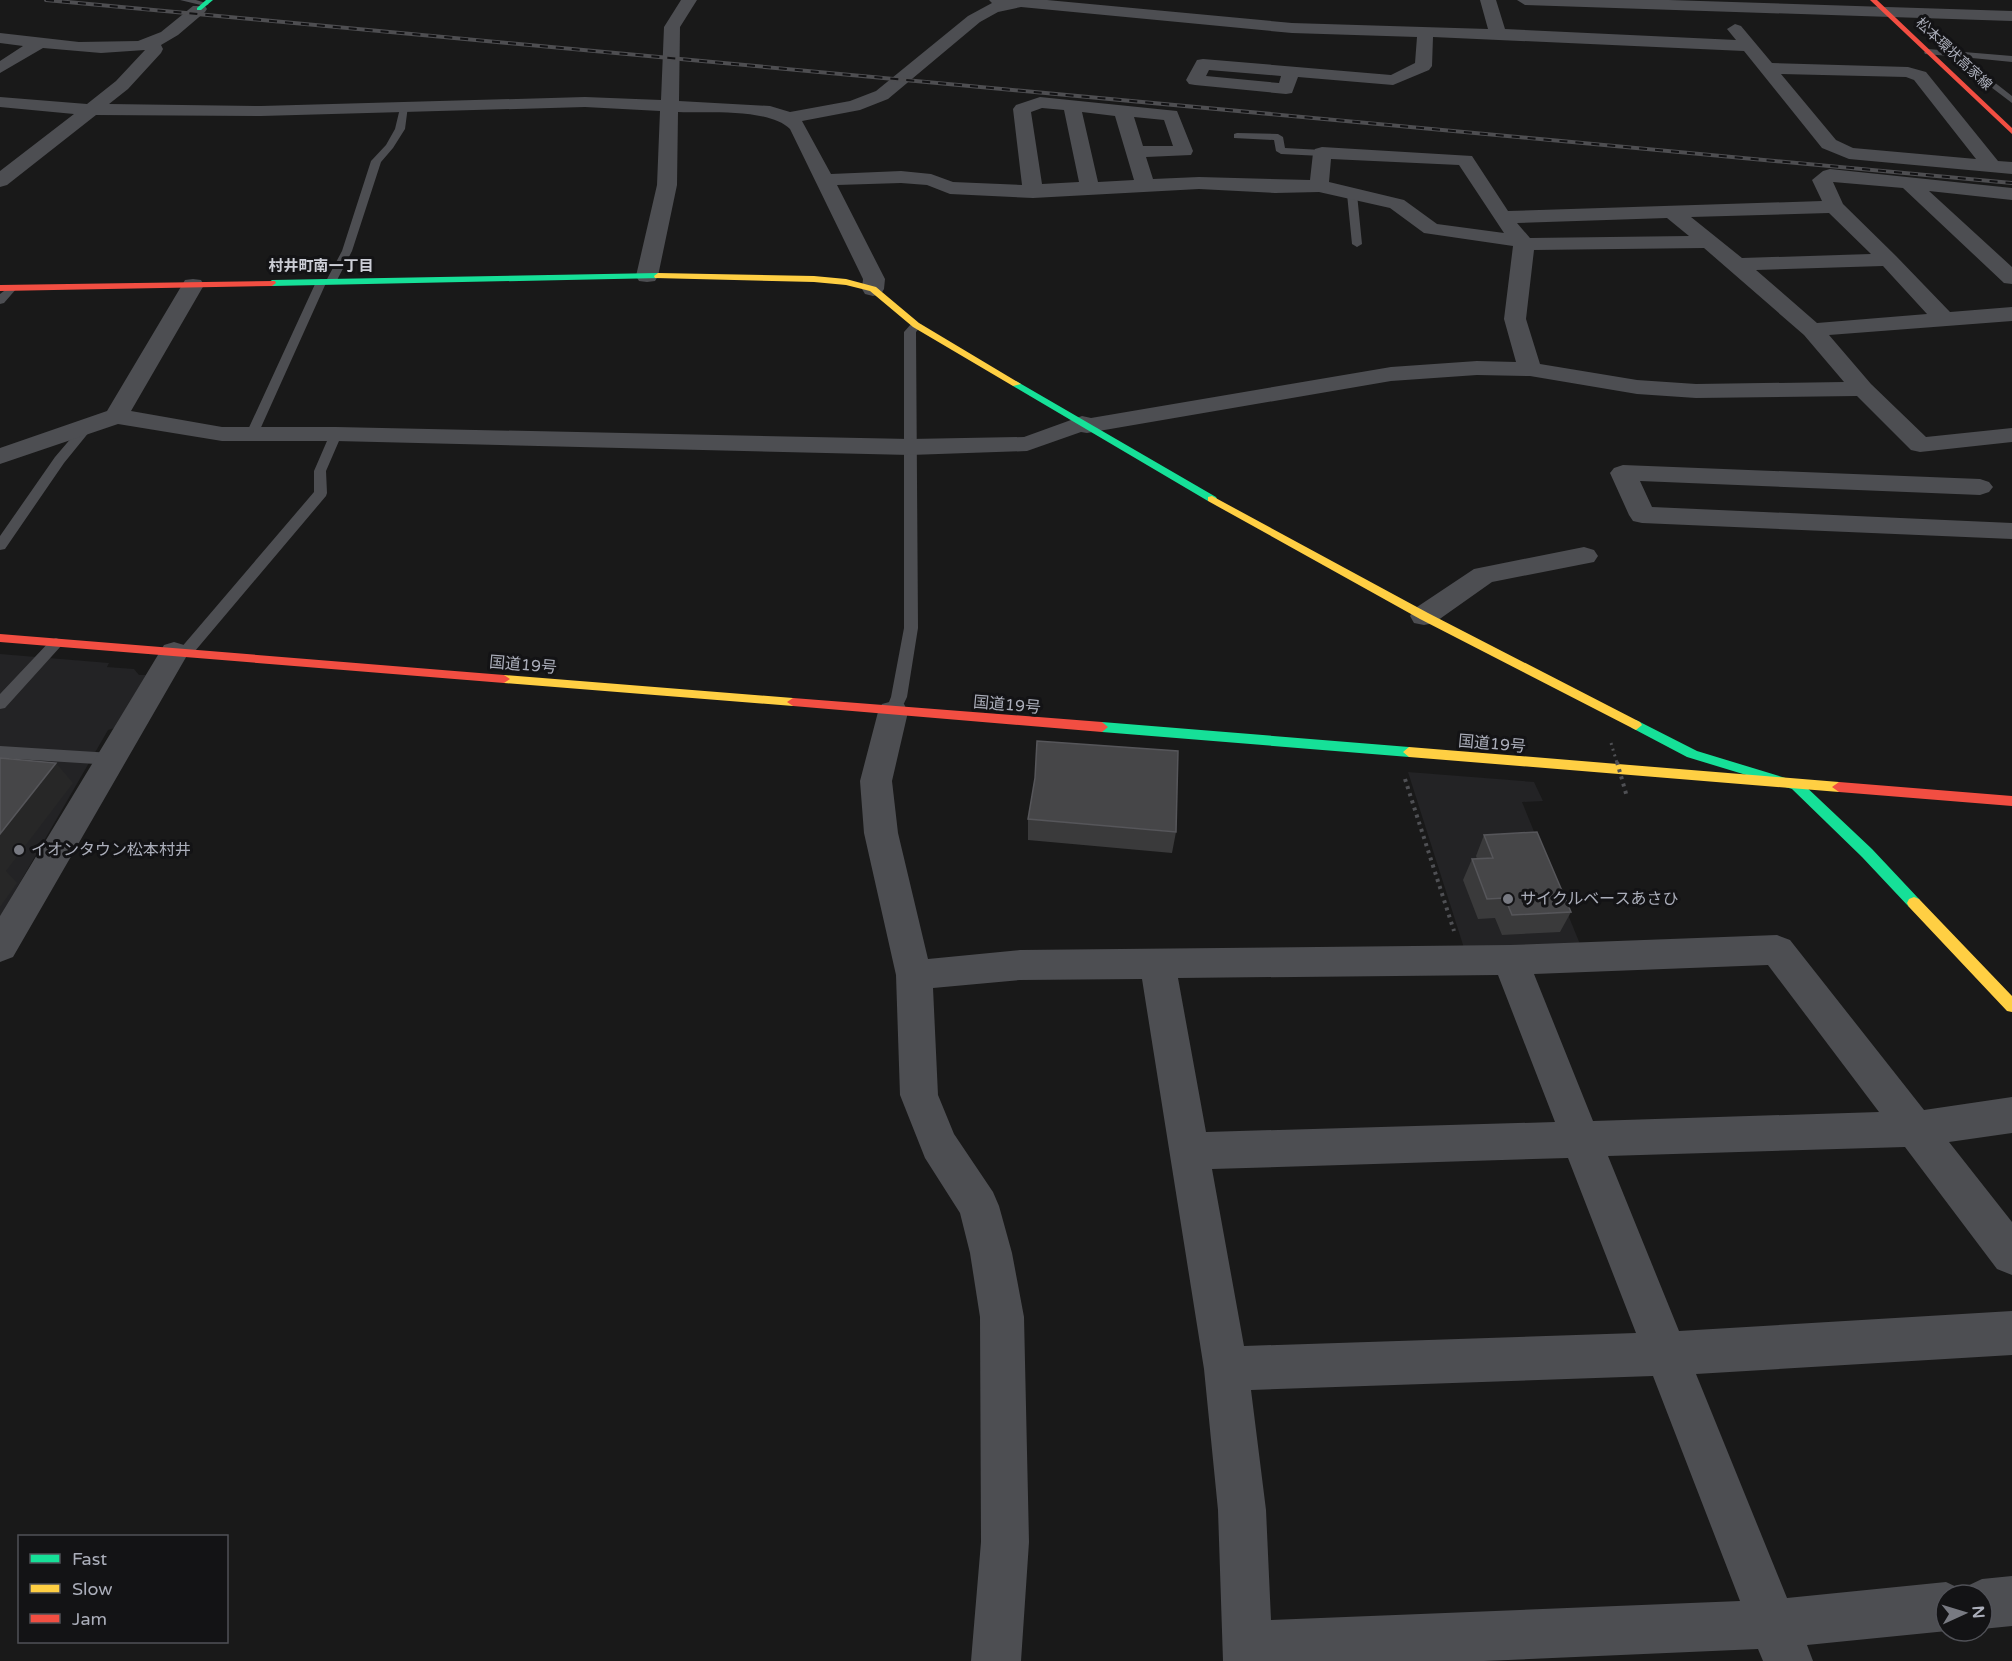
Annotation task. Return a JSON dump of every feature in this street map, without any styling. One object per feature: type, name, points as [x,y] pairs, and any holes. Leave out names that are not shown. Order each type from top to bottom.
[{"type":"main road","name":"松本環状高家線","points":[[1873,0],[2012,132]]},
{"type":"main road","points":[[6,288],[647,276],[814,279],[846,282],[873,289],[916,325],[1084,425],[1424,616],[1692,754],[1797,786],[1867,853],[2012,1006]]},
{"type":"main road","name":"国道19号","points":[[0,638],[1797,786],[2012,801]]},
{"type":"street","points":[[647,276],[667,184],[672,27],[689,0]]},
{"type":"street","points":[[997,0],[1018,3]]},
{"type":"street","points":[[1488,0],[1498,34]]},
{"type":"street","points":[[1525,0],[1714,3],[2012,16]]},
{"type":"street","points":[[789,118],[854,106],[882,95],[974,19],[993,8],[1018,3],[1045,2],[1292,28],[1498,34],[1748,46]]},
{"type":"street","points":[[1714,3],[1828,144],[1849,153],[2012,168]]},
{"type":"street","points":[[0,38],[98,48],[152,44],[179,26],[205,4]]},
{"type":"street","points":[[1291,72],[1393,80],[1423,66],[1425,33]]},
{"type":"street","points":[[0,68],[41,42]]},
{"type":"street","points":[[0,181],[122,85],[155,49],[152,44]]},
{"type":"street","points":[[1766,68],[1908,72],[1920,76],[1992,166]]},
{"type":"street","points":[[0,102],[94,109],[261,111],[585,102],[770,111],[789,118],[798,128],[874,279],[873,289]]},
{"type":"street","points":[[1033,192],[1022,109],[1040,102],[1171,115],[1184,151],[1136,152]]},
{"type":"street","points":[[1072,106],[1090,189]]},
{"type":"street","points":[[1123,111],[1145,185]]},
{"type":"street","points":[[1319,186],[1322,153],[1465,160],[1502,217],[1522,242],[1515,319],[1530,369]]},
{"type":"street","points":[[1944,319],[1889,260],[1834,207],[1822,180],[1830,175],[2012,194]]},
{"type":"street","points":[[824,180],[901,177],[931,180],[950,188],[1033,192],[1199,183],[1275,187],[1319,186],[1397,204],[1431,229],[1522,242],[1709,242]]},
{"type":"street","points":[[1907,182],[2012,278]]},
{"type":"street","points":[[1502,217],[1834,207]]},
{"type":"street","points":[[1672,213],[1737,264],[1812,330],[1863,389],[1920,445],[1980,488],[2012,518]]},
{"type":"street","points":[[1737,264],[1889,260]]},
{"type":"street","points":[[116,416],[193,285]]},
{"type":"street","points":[[1812,330],[2012,314]]},
{"type":"street","points":[[0,456],[116,416],[222,434],[336,434],[910,447],[1027,444],[1084,425],[1188,406],[1390,374],[1477,368],[1530,369],[1637,387],[1696,391],[1863,389]]},
{"type":"street","points":[[1920,445],[2012,435]]},
{"type":"street","points":[[1980,488],[1623,473],[1642,515],[2012,531]]},
{"type":"street","points":[[1424,616],[1484,575],[1584,556]]},
{"type":"street","points":[[0,947],[112,759],[179,653]]},
{"type":"street","points":[[892,712],[876,781],[881,833],[914,975],[919,1095],[939,1145],[979,1206],[991,1254],[1002,1317],[1005,1542],[996,1661]]},
{"type":"street","points":[[914,975],[1020,965],[1464,961],[1777,950],[2012,1255]]},
{"type":"street","points":[[1510,960],[1781,1643]]},
{"type":"street","points":[[1158,964],[1226,1369],[1242,1510],[1248,1653],[1781,1643],[1934,1610]]},
{"type":"street","points":[[1189,1151],[1916,1129],[2012,1115]]},
{"type":"street","points":[[1226,1369],[1667,1354],[2012,1333]]},
{"type":"street","points":[[1994,1602],[2012,1600]]},
{"type":"lane","points":[[184,0],[205,4]]},
{"type":"lane","points":[[1928,52],[2012,59]]},
{"type":"lane","points":[[1952,53],[2012,100]]},
{"type":"lane","points":[[252,434],[326,282],[346,251],[376,161],[390,146],[400,129],[404,106]]},
{"type":"lane","points":[[1237,135],[1278,137],[1281,150],[1322,153]]},
{"type":"lane","points":[[1352,194],[1357,244]]},
{"type":"lane","points":[[0,301],[6,288]]},
{"type":"lane","points":[[892,712],[899,697],[911,628],[910,332],[916,325]]},
{"type":"lane","points":[[0,546],[59,460],[88,426]]},
{"type":"lane","points":[[179,653],[321,493],[320,471],[336,434]]},
{"type":"lane","points":[[0,704],[56,643]]},
{"type":"lane","points":[[0,752],[112,759]]},
{"type":"path","points":[[1611,743],[1627,797]]},
{"type":"path","points":[[1402,769],[1464,961]]},
{"type":"shaded area","name":"イオンタウン松本村井","points":[[0,654],[109,663],[107,667],[134,669],[139,675],[146,675],[115,728],[108,730],[0,917]]},
{"type":"shaded area","points":[[1408,772],[1534,782],[1543,801],[1522,802],[1580,944],[1464,948]]},
{"type":"building","points":[[1037,741],[1178,751],[1176,832],[1028,819],[1035,778]]},
{"type":"building","points":[[0,758],[56,763],[0,834]]},
{"type":"building","points":[[1537,832],[1571,912],[1512,915],[1505,898],[1487,899],[1472,859],[1493,858],[1484,835]]},
{"type":"railway","points":[[46,0],[2012,183]]},
{"type":"traffic: fast","points":[[199,9],[210,0]]},
{"type":"traffic: fast","points":[[272,283],[658,276]]},
{"type":"traffic: fast","points":[[1016,384],[1212,499]]},
{"type":"traffic: fast","points":[[1636,725],[1692,754],[1797,786],[1867,853],[1914,903]]},
{"type":"traffic: fast","points":[[1102,727],[1409,752]]},
{"type":"traffic: slow","points":[[658,276],[814,279],[846,282],[873,289],[916,325],[1016,384]]},
{"type":"traffic: slow","points":[[1212,499],[1424,616],[1636,725]]},
{"type":"traffic: slow","points":[[504,679],[793,702]]},
{"type":"traffic: slow","points":[[1409,752],[1839,787]]},
{"type":"traffic: slow","points":[[1914,903],[2012,1006]]},
{"type":"traffic: jam","points":[[1873,0],[2012,132]]},
{"type":"traffic: jam","points":[[0,288],[272,283]]},
{"type":"traffic: jam","points":[[0,638],[504,679]]},
{"type":"traffic: jam","points":[[793,702],[1102,727]]},
{"type":"traffic: jam","points":[[1839,787],[2012,801]]},
{"type":"place","name":"イオンタウン松本村井","points":[[19,850]]},
{"type":"place","name":"サイクルベースあさひ","points":[[1508,899]]},
{"type":"district","name":"村井町南一丁目","points":[[321,266]]}]
